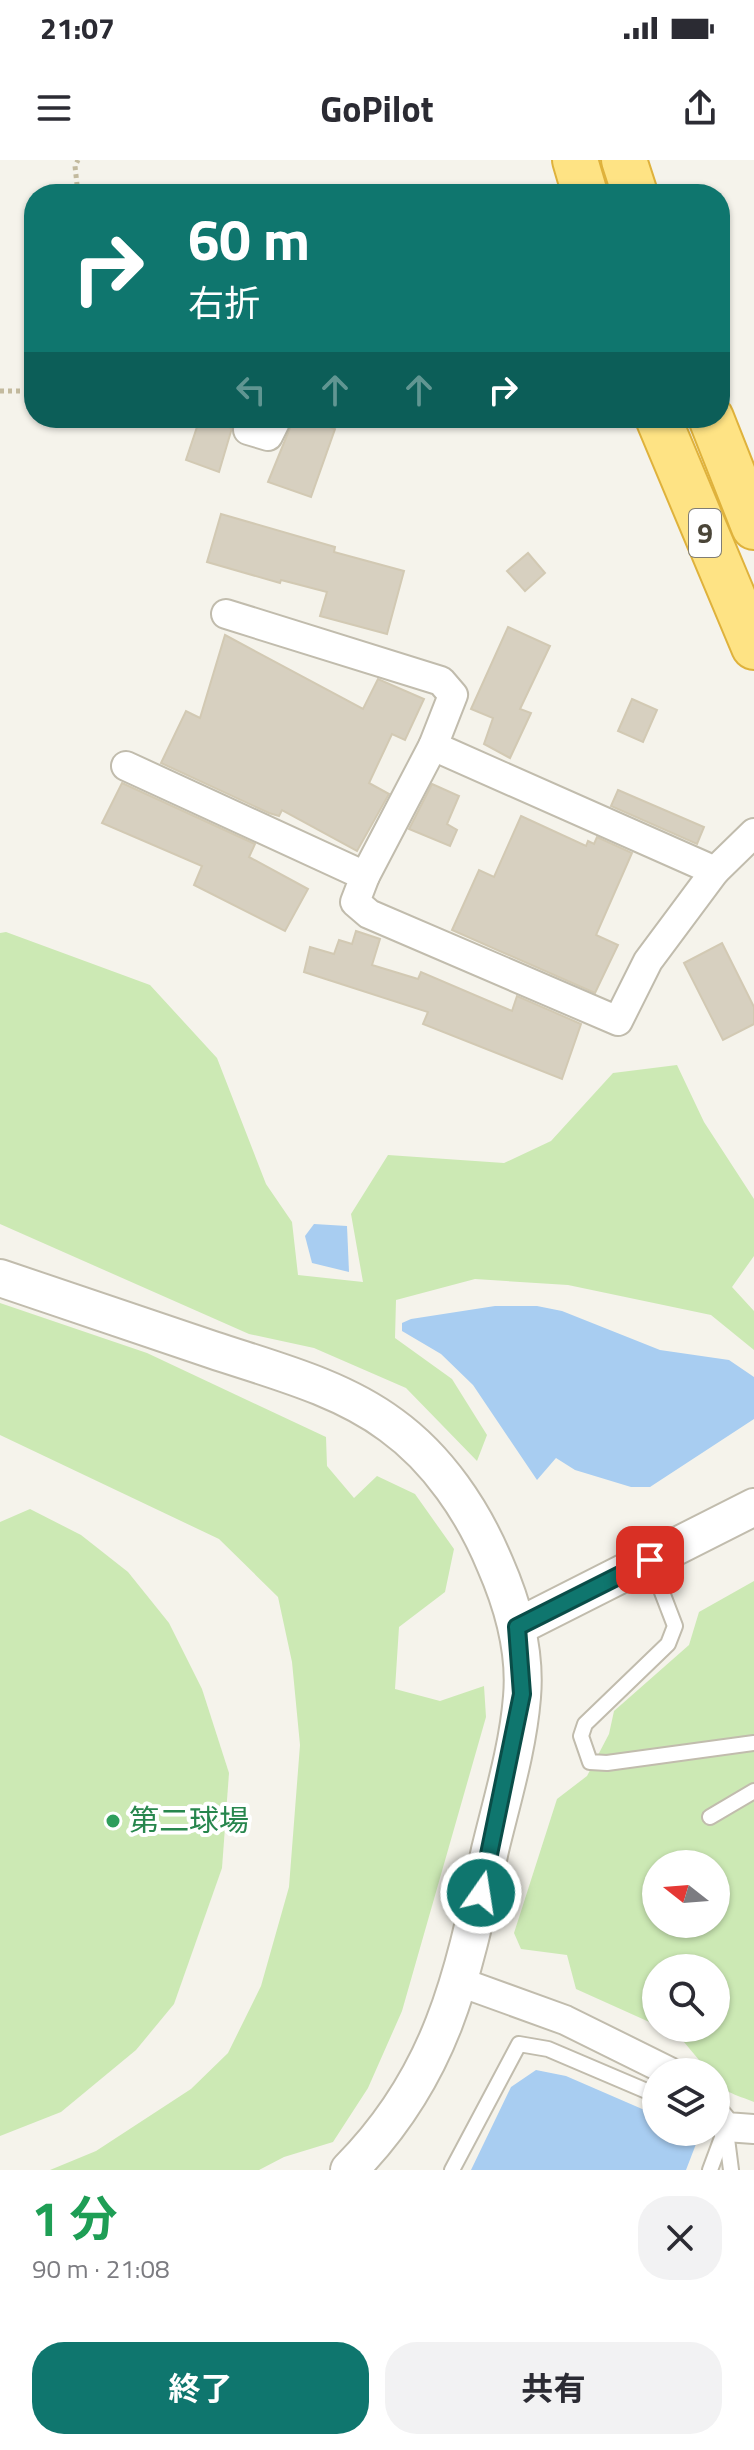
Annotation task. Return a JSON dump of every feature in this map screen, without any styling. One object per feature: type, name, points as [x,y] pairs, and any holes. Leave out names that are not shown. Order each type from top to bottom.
[{"type":"highway","points":[[575,160],[582,184]]},
{"type":"highway","points":[[624,160],[632,184]]},
{"type":"highway","name":"9","points":[[662,428],[754,647]]},
{"type":"highway","name":"9","points":[[715,428],[754,527]]},
{"type":"street","points":[[248,430],[268,436],[272,428]]},
{"type":"street","points":[[226,614],[441,681],[453,695],[433,746],[365,876],[355,902],[369,914],[618,1021],[648,961],[715,871],[754,833]]},
{"type":"street","points":[[433,746],[715,871]]},
{"type":"street","points":[[126,766],[365,876]]},
{"type":"street","points":[[0,1278],[293,1377],[346,1398],[391,1425],[424,1454],[480,1528],[510,1595],[517,1627],[522,1694],[518,1727],[460,1982],[427,2067],[377,2140],[349,2170]]},
{"type":"street","points":[[517,1627],[754,1507]]},
{"type":"street","points":[[460,1982],[565,2020],[642,2058]]},
{"type":"street","points":[[730,2124],[754,2129]]},
{"type":"lane","points":[[650,1560],[675,1626],[668,1644],[585,1724],[581,1736],[590,1762],[622,1761],[754,1743]]},
{"type":"lane","points":[[710,1817],[754,1791]]},
{"type":"lane","points":[[452,2170],[519,2044],[548,2049],[642,2089]]},
{"type":"lane","points":[[710,2170],[714,2146]]},
{"type":"lane","points":[[725,2146],[731,2170]]},
{"type":"path","points":[[77,184],[75,166],[78,160]]},
{"type":"path","points":[[0,391],[24,391]]},
{"type":"green space","points":[[6,932],[150,985],[217,1058],[266,1184],[292,1222],[298,1275],[363,1282],[351,1214],[388,1155],[504,1163],[551,1141],[613,1073],[677,1065],[704,1122],[754,1199],[754,1256],[732,1287],[754,1311],[754,1350],[711,1315],[568,1285],[475,1279],[396,1300],[395,1338],[452,1379],[487,1435],[477,1461],[406,1388],[314,1348],[249,1334],[0,1224],[0,933]]},
{"type":"green space","points":[[0,1303],[147,1353],[326,1437],[327,1466],[354,1498],[377,1476],[415,1494],[454,1549],[445,1592],[399,1627],[395,1689],[440,1701],[484,1686],[486,1717],[402,2011],[368,2088],[333,2142],[284,2157],[259,2170],[50,2170],[96,2151],[191,2089],[228,2053],[261,1986],[289,1887],[300,1745],[292,1662],[278,1597],[219,1539],[0,1435]]},
{"type":"green space","name":"第二球場","points":[[30,1509],[81,1535],[128,1572],[169,1623],[202,1689],[229,1773],[222,1868],[174,2004],[136,2050],[61,2112],[0,2136],[0,1522]]},
{"type":"green space","points":[[754,1581],[754,2102],[730,2092],[730,2058],[697,2058],[684,2042],[730,2042],[730,1954],[642,1954],[642,2019],[576,1989],[567,1955],[521,1949],[514,1933],[557,1799],[587,1776],[609,1734],[614,1711],[689,1645],[699,1612]]},
{"type":"water","points":[[314,1224],[347,1226],[349,1272],[312,1263],[305,1236]]},
{"type":"water","points":[[495,1306],[537,1306],[562,1311],[660,1350],[729,1360],[754,1377],[754,1419],[650,1487],[631,1487],[575,1470],[556,1458],[537,1480],[473,1385],[441,1354],[402,1331],[402,1323],[411,1319]]},
{"type":"water","points":[[536,2070],[566,2076],[642,2109],[642,2146],[695,2146],[686,2170],[471,2170],[511,2087]]},
{"type":"building","points":[[197,428],[232,428],[219,472],[186,460]]},
{"type":"building","points":[[290,428],[335,429],[311,497],[268,482]]},
{"type":"building","points":[[221,514],[335,547],[334,552],[404,571],[387,634],[320,616],[327,592],[281,580],[280,583],[207,562]]},
{"type":"building","points":[[528,553],[545,573],[525,591],[507,571]]},
{"type":"building","points":[[508,627],[550,646],[520,709],[531,713],[510,758],[484,744],[493,718],[471,709]]},
{"type":"building","points":[[225,635],[363,709],[378,679],[424,699],[405,740],[392,734],[369,783],[389,794],[357,851],[282,810],[279,816],[269,813],[161,763],[186,711],[200,718]]},
{"type":"building","points":[[632,699],[657,710],[643,742],[618,731]]},
{"type":"building","points":[[122,783],[255,844],[249,857],[308,889],[285,931],[194,885],[202,866],[102,823]]},
{"type":"building","points":[[432,784],[459,796],[447,824],[457,830],[450,846],[409,829]]},
{"type":"building","points":[[618,790],[704,827],[697,844],[611,806]]},
{"type":"building","points":[[521,816],[586,846],[588,841],[594,844],[597,837],[632,853],[596,935],[618,945],[595,993],[452,930],[479,870],[494,877]]},
{"type":"building","points":[[356,931],[380,939],[372,965],[418,979],[421,972],[512,1011],[517,996],[581,1024],[562,1079],[423,1024],[428,1012],[304,972],[310,947],[334,954],[339,940],[352,944]]},
{"type":"building","points":[[722,943],[754,1007],[754,1024],[723,1040],[684,963]]},
{"type":"place","name":"第二球場","points":[[113,1821]]},
{"type":"route","points":[[481,1893],[518,1727],[522,1694],[517,1627],[650,1560]]}]
